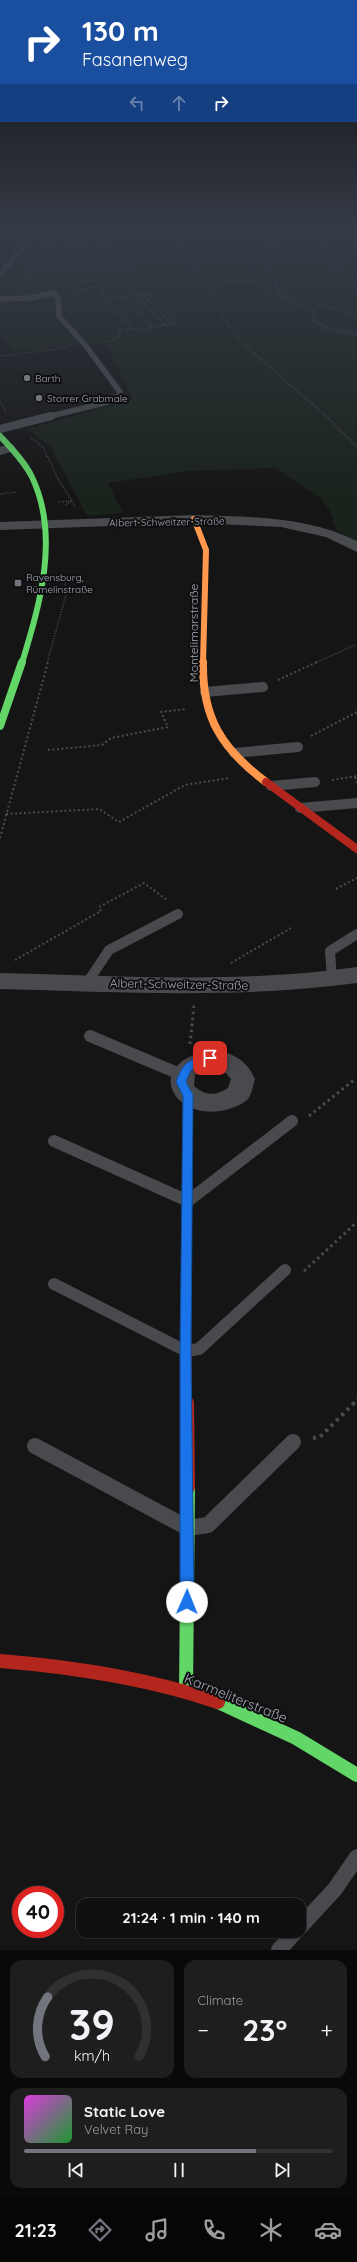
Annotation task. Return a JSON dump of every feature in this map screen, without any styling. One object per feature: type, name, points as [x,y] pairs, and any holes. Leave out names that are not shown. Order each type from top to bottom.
[{"type":"street","points":[[0,436],[11,448],[32,479],[40,503],[44,525],[41,599],[0,726]]},
{"type":"street","name":"Albert-Schweitzer-Straße","points":[[0,526],[194,519],[281,523],[331,534],[357,547]]},
{"type":"street","name":"Montelimarstraße","points":[[194,519],[206,550],[203,680],[210,714],[222,741],[251,771],[357,849]]},
{"type":"street","name":"Albert-Schweitzer-Straße","points":[[6,972],[87,983],[194,986],[268,985],[357,975]]},
{"type":"street","points":[[186,1079],[188,1201],[186,1351],[188,1528],[186,1691]]},
{"type":"street","name":"Karmeliterstraße","points":[[0,1661],[80,1668],[186,1691],[268,1724],[328,1756],[357,1775]]},
{"type":"lane","points":[[0,429],[87,408],[108,402],[120,395],[119,388],[86,346],[62,319]]},
{"type":"lane","points":[[0,451],[11,448]]},
{"type":"lane","points":[[205,692],[263,686]]},
{"type":"lane","points":[[234,753],[298,747]]},
{"type":"lane","points":[[271,786],[315,782]]},
{"type":"lane","points":[[300,808],[357,803]]},
{"type":"lane","points":[[87,983],[109,950],[178,914]]},
{"type":"lane","points":[[332,979],[330,951],[357,934]]},
{"type":"lane","points":[[90,1036],[186,1079]]},
{"type":"lane","points":[[54,1141],[188,1201],[292,1121]]},
{"type":"lane","points":[[54,1284],[186,1351],[199,1349],[285,1270]]},
{"type":"lane","points":[[35,1446],[188,1528],[208,1525],[293,1442]]},
{"type":"lane","points":[[306,1920],[335,1889],[357,1857]]},
{"type":"lane","points":[[279,1950],[290,1938]]},
{"type":"path","points":[[124,319],[132,328]]},
{"type":"path","points":[[145,319],[153,328]]},
{"type":"path","points":[[159,319],[165,325]]},
{"type":"path","points":[[167,319],[172,324]]},
{"type":"path","points":[[0,356],[86,346],[112,341],[118,338],[121,333],[118,330],[132,328],[136,330],[178,324],[173,319]]},
{"type":"path","points":[[225,319],[228,325],[251,351],[323,413],[357,447]]},
{"type":"path","points":[[0,494],[21,491]]},
{"type":"path","points":[[263,686],[355,645]]},
{"type":"path","points":[[48,750],[102,745],[110,738],[168,727],[161,712],[208,705]]},
{"type":"path","points":[[298,747],[301,741],[357,712]]},
{"type":"path","points":[[6,814],[99,809],[119,822],[185,785],[224,780],[251,771]]},
{"type":"path","points":[[315,782],[356,777],[357,783]]},
{"type":"path","points":[[336,889],[357,878]]},
{"type":"path","points":[[6,972],[101,911],[99,907],[144,882],[182,911],[178,914]]},
{"type":"path","points":[[226,966],[291,928]]},
{"type":"path","points":[[186,1079],[194,1014],[194,986]]},
{"type":"path","points":[[292,1121],[304,1120],[354,1080]]},
{"type":"path","points":[[285,1270],[303,1271],[357,1222]]},
{"type":"path","points":[[293,1442],[320,1437],[357,1399]]},
{"type":"shaded area","points":[[0,319],[357,319],[357,543],[336,529],[329,509],[320,498],[276,468],[189,471],[108,483],[123,513],[87,516],[50,446],[28,429],[133,399],[106,344],[12,352],[0,336]]},
{"type":"waterway","points":[[314,319],[330,330],[357,334]]},
{"type":"traffic: fast","points":[[0,436],[13,450],[32,477],[42,505],[46,536],[44,569],[39,602],[20,667],[0,726]]},
{"type":"traffic: fast","points":[[186,1320],[188,1095]]},
{"type":"traffic: fast","points":[[186,1691],[188,1487]]},
{"type":"traffic: fast","points":[[218,1702],[296,1738],[357,1775]]},
{"type":"traffic: slow","points":[[194,519],[206,550],[203,680],[209,714],[222,741],[251,771],[266,782]]},
{"type":"traffic: jam","points":[[266,782],[357,849]]},
{"type":"traffic: jam","points":[[186,1320],[188,1487]]},
{"type":"traffic: jam","points":[[0,1661],[56,1666],[138,1679],[165,1685],[218,1702]]},
{"type":"place","name":"Barth","points":[[27,378]]},
{"type":"place","name":"Storrer Grabmale","points":[[39,398]]},
{"type":"place","name":"Ravensburg, Rümelinstraße","points":[[18,583]]},
{"type":"route","points":[[187,1602],[188,1528],[186,1351],[188,1095],[183,1089],[181,1082],[182,1075],[186,1068],[193,1063],[210,1058]]}]
